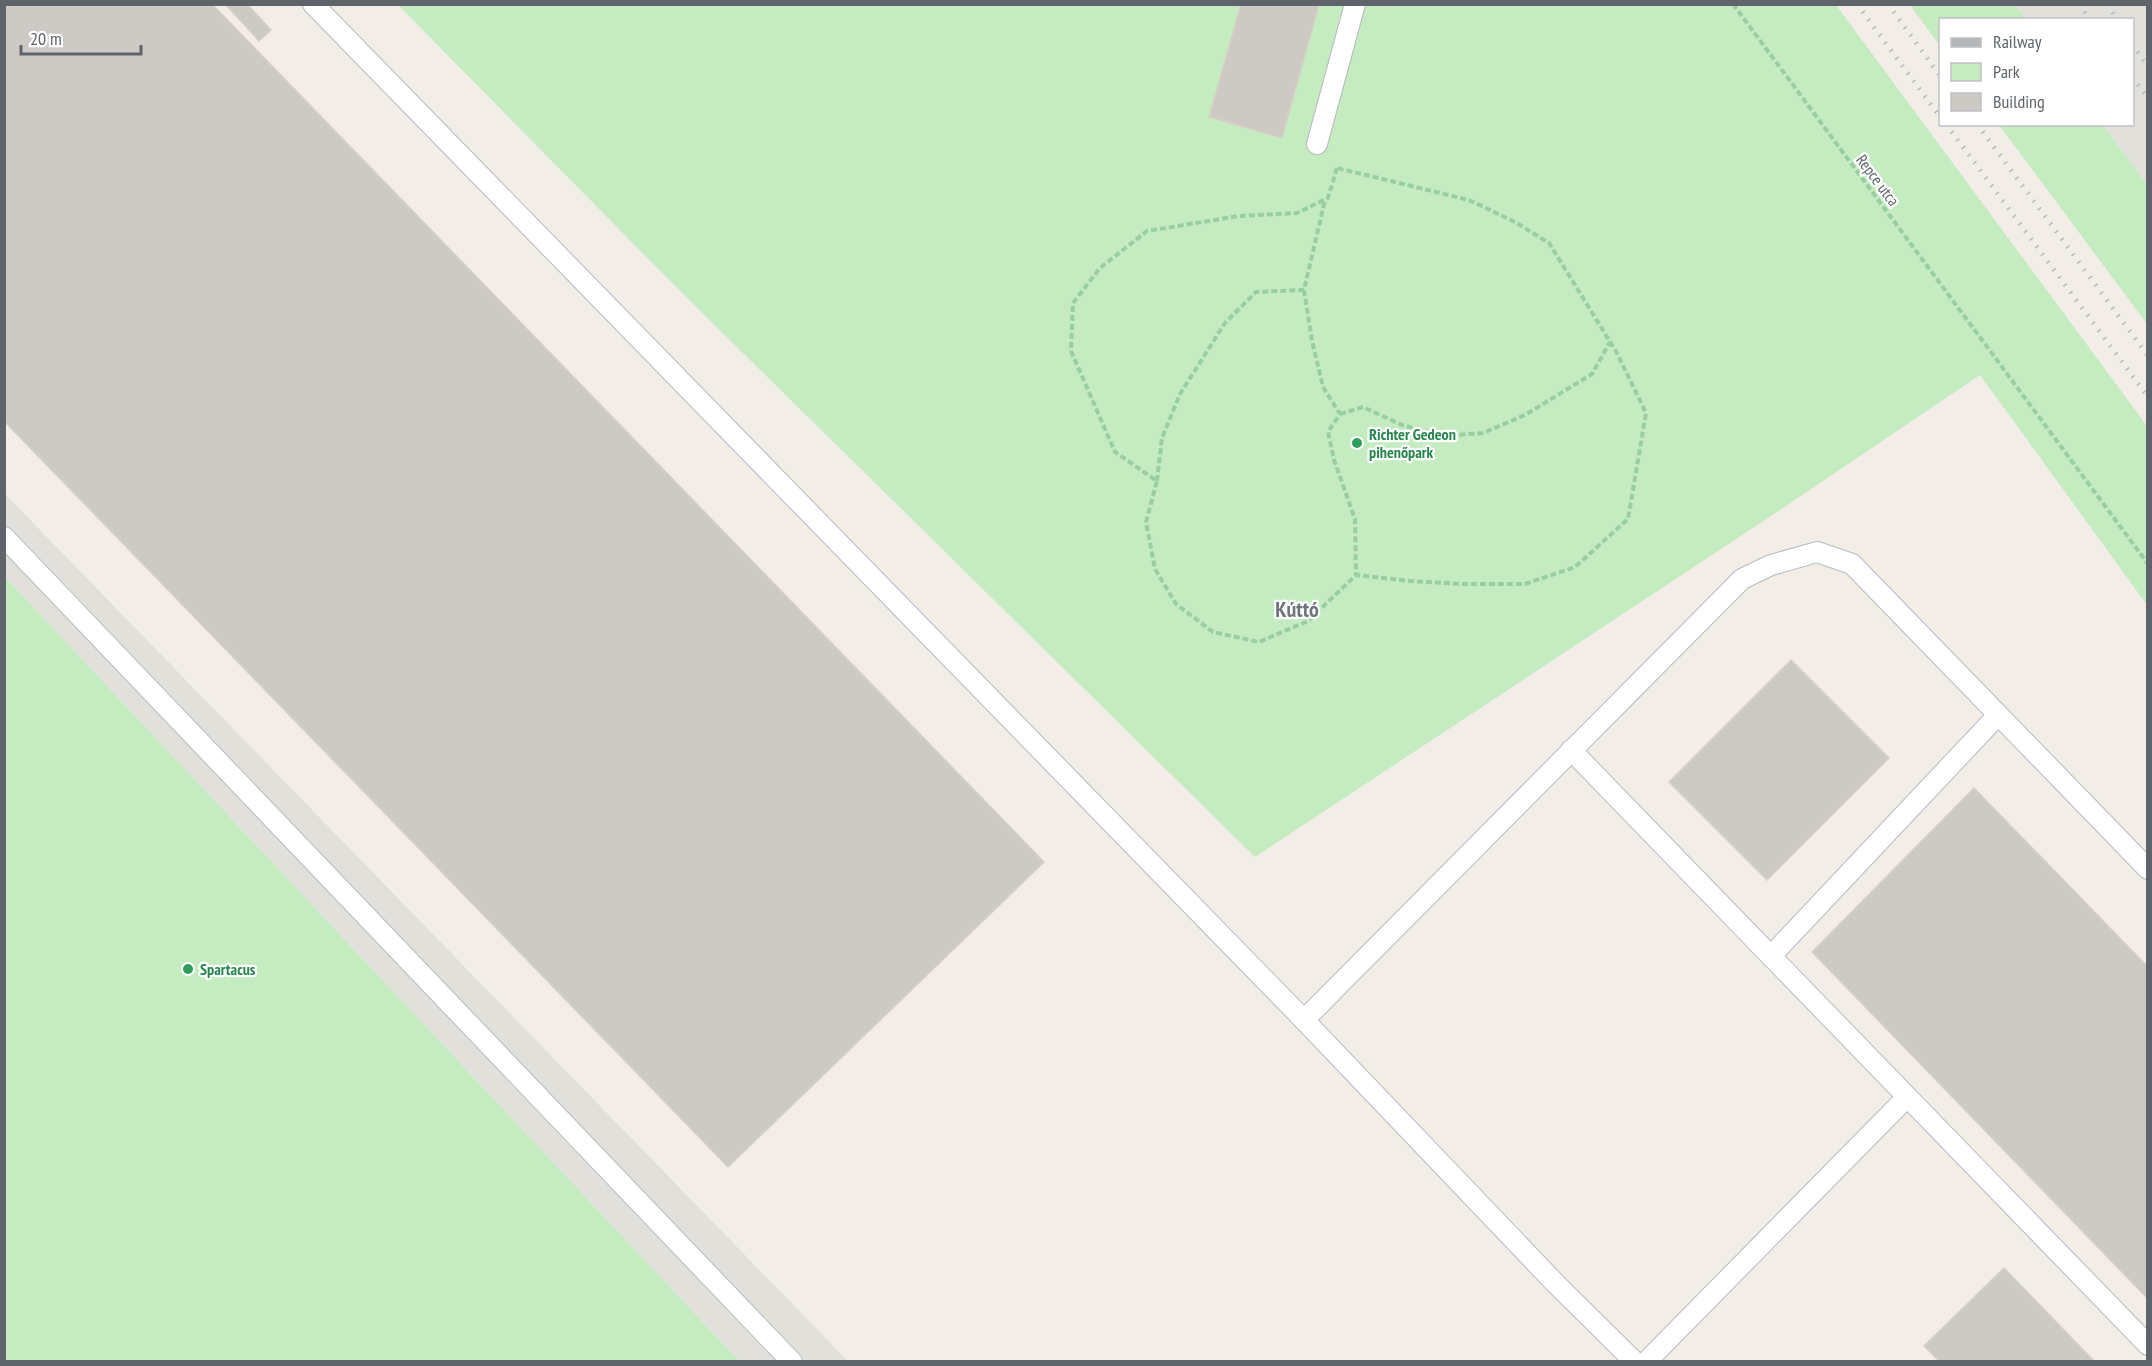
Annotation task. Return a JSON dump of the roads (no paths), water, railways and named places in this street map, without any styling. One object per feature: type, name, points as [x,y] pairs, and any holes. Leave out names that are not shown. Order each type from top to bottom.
[{"type":"lane","points":[[313,4],[1304,1020],[1556,1284],[1635,1362]]},
{"type":"lane","points":[[1317,144],[1355,4]]},
{"type":"lane","points":[[4,537],[792,1362]]},
{"type":"lane","points":[[1304,1020],[1742,579],[1771,565],[1817,552],[1852,564],[2148,869]]},
{"type":"lane","points":[[1771,956],[1998,715]]},
{"type":"lane","points":[[1571,750],[2148,1345]]},
{"type":"lane","points":[[1646,1362],[1907,1097]]},
{"type":"railway","points":[[1857,4],[1939,116]]},
{"type":"railway","points":[[1888,4],[1939,75]]},
{"type":"railway","points":[[2079,4],[2089,18]]},
{"type":"railway","points":[[2108,4],[2116,18]]},
{"type":"railway","points":[[2134,47],[2148,67]]},
{"type":"railway","points":[[2134,80],[2148,98]]},
{"type":"railway","points":[[1947,126],[2148,397]]},
{"type":"railway","points":[[1978,126],[2148,356]]},
{"type":"place","name":"Richter Gedeon pihenőpark","points":[[1357,443]]},
{"type":"place","name":"Spartacus","points":[[188,969]]},
{"type":"district","name":"Kúttó","points":[[1297,609]]}]
